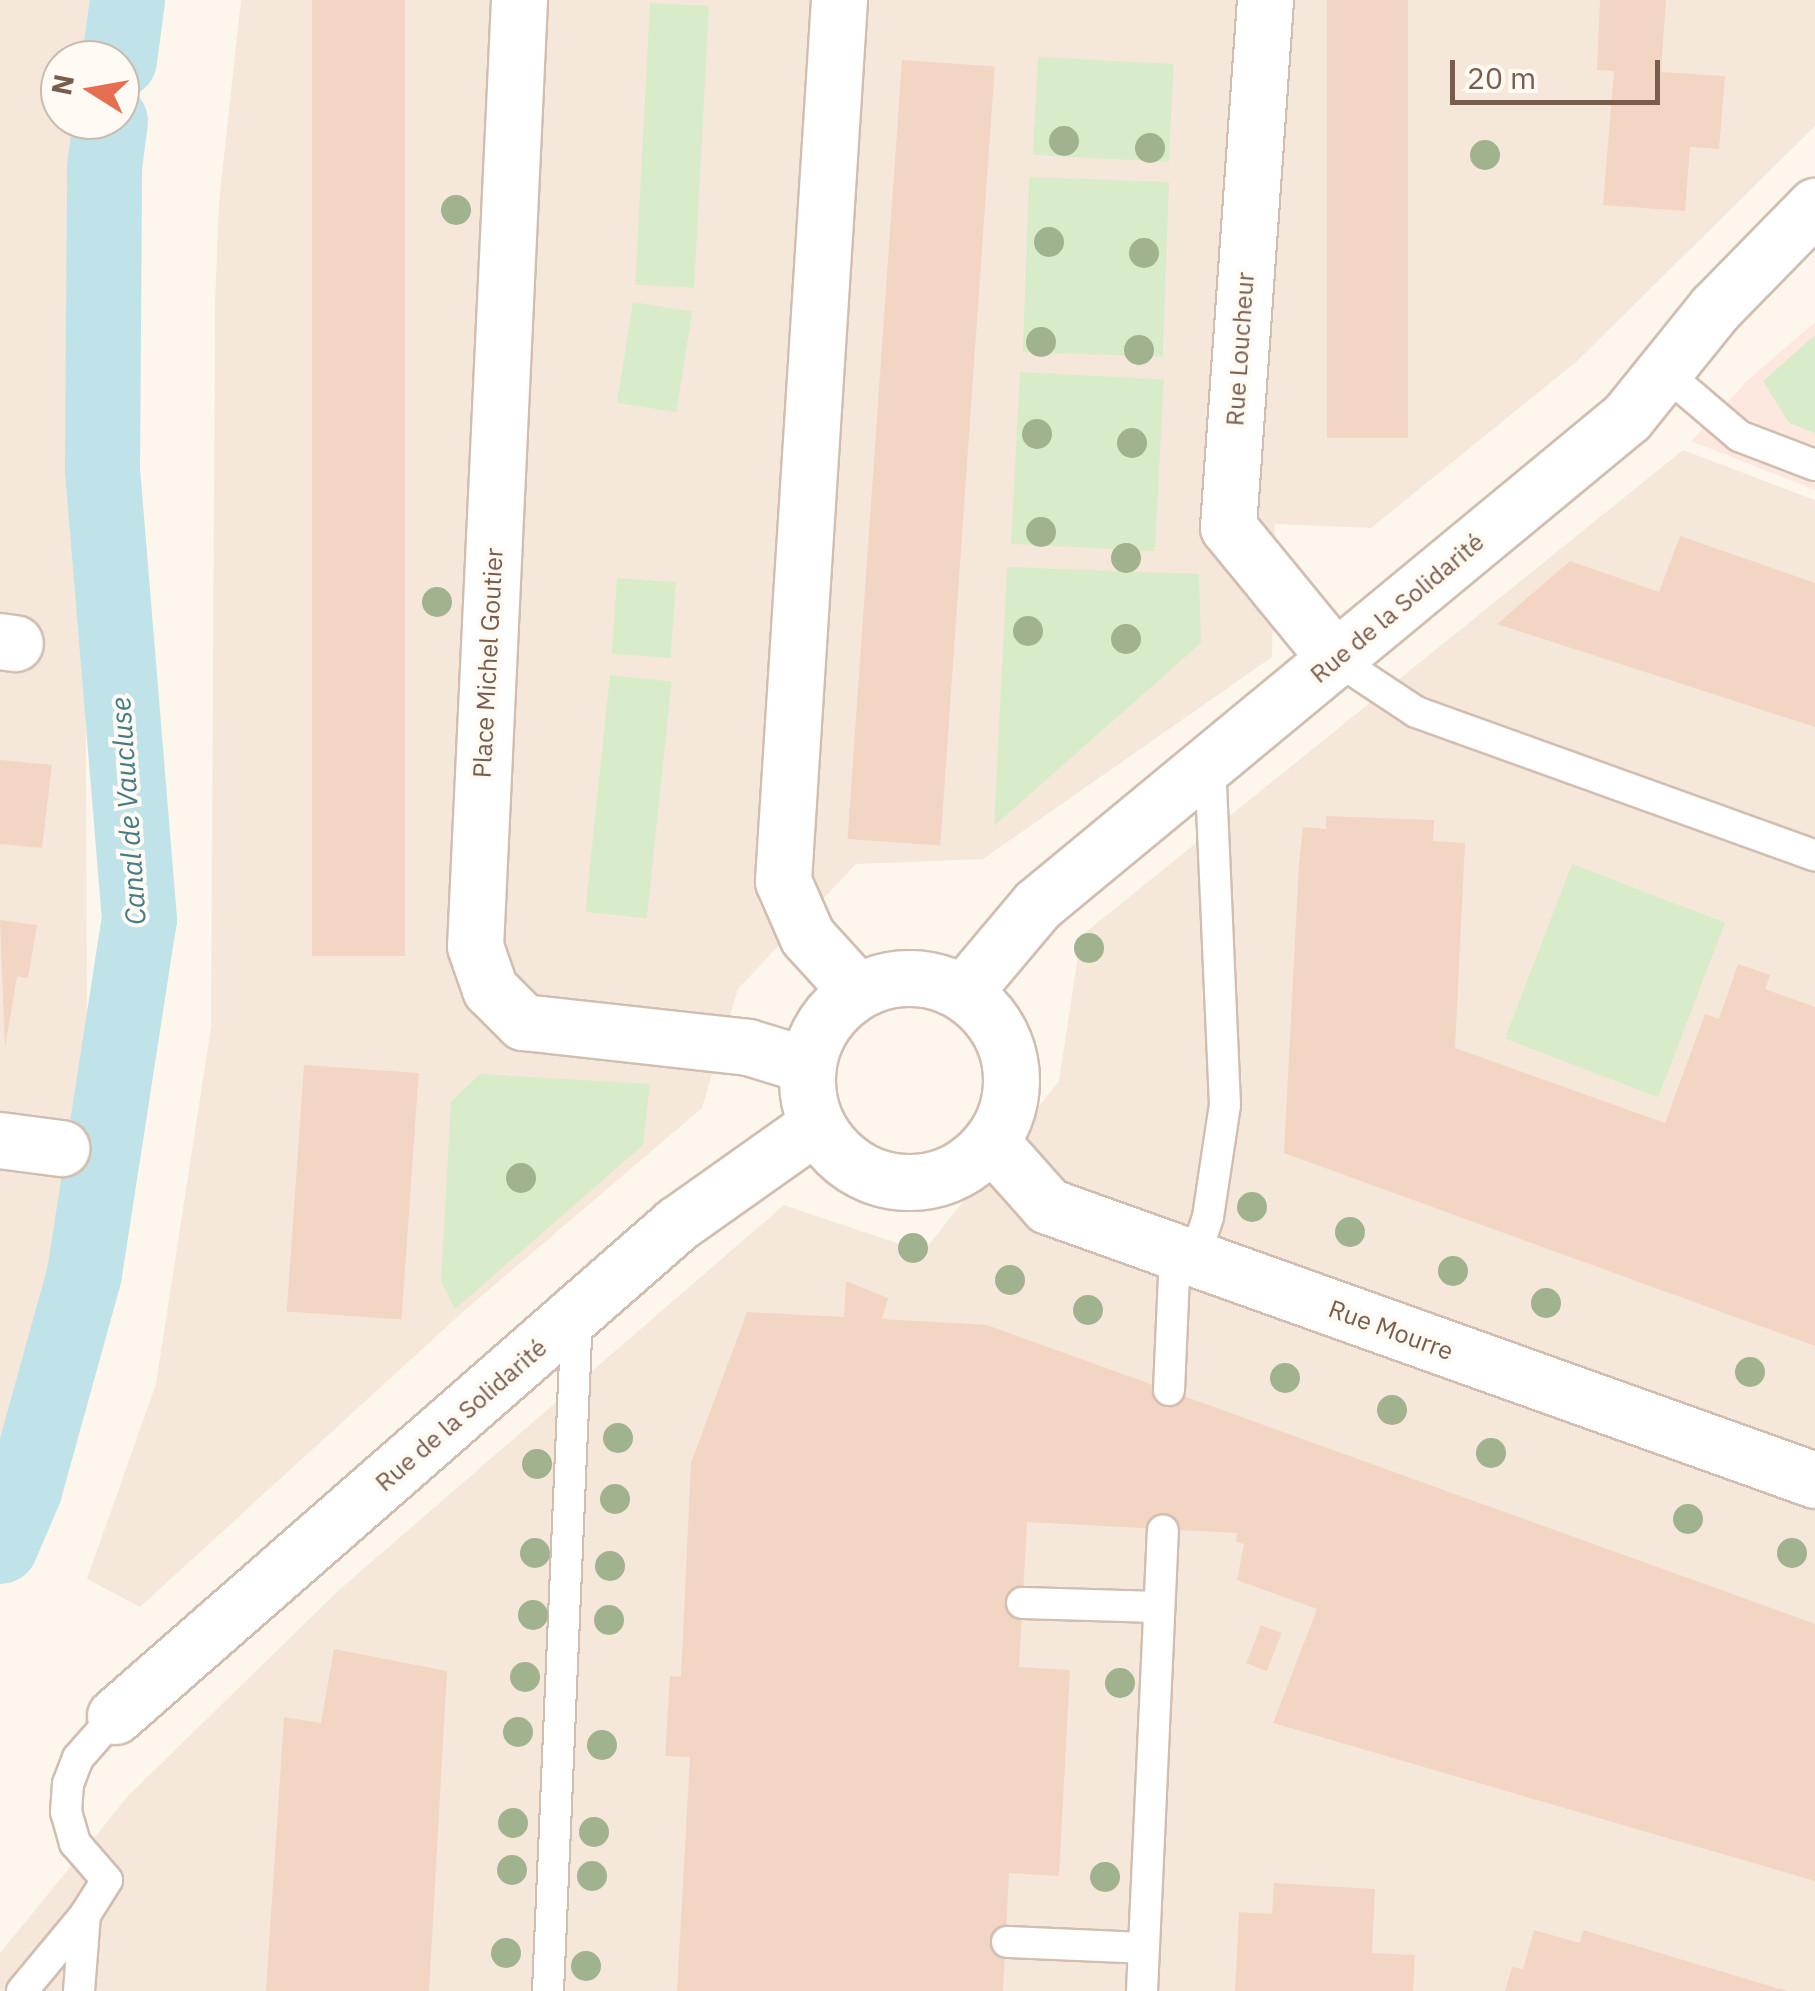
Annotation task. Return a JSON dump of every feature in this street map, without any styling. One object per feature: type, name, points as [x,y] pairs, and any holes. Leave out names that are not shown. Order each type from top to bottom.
[{"type":"street","name":"Place Michel Goutier","points":[[520,0],[475,946],[490,989],[522,1022],[748,1047],[807,1065]]},
{"type":"street","points":[[839,0],[783,881],[807,936],[857,991]]},
{"type":"street","name":"Rue Loucheur","points":[[1265,0],[1228,528],[1336,659]]},
{"type":"street","name":"Rue de la Solidarité","points":[[963,993],[1038,905],[1210,767],[1627,417],[1663,371],[1815,206]]},
{"type":"street","points":[[910,977],[963,993],[988,1015],[1005,1045],[1007,1112],[991,1142],[943,1177],[885,1180],[833,1150],[817,1125],[807,1065],[833,1011],[857,991],[910,977]]},
{"type":"street","name":"Rue de la Solidarité","points":[[115,1716],[677,1224],[817,1125]]},
{"type":"street","points":[[0,1140],[61,1148]]},
{"type":"street","name":"Rue Mourre","points":[[991,1142],[1048,1206],[1815,1480]]},
{"type":"lane","points":[[1663,371],[1739,436],[1815,465]]},
{"type":"lane","points":[[1336,659],[1416,712],[1815,856]]},
{"type":"lane","points":[[1169,1390],[1185,1256],[1208,1218],[1225,1105],[1210,767]]},
{"type":"lane","points":[[548,1991],[577,1314]]},
{"type":"lane","points":[[1142,1991],[1163,1530]]},
{"type":"lane","points":[[1022,1603],[1159,1606]]},
{"type":"lane","points":[[22,1991],[85,1915],[107,1880],[75,1843],[66,1812],[68,1784],[78,1758],[115,1716]]},
{"type":"lane","points":[[79,1991],[85,1915]]},
{"type":"lane","points":[[1006,1942],[1144,1948]]},
{"type":"shaded area","points":[[0,0],[112,0],[107,40],[40,40],[40,140],[96,140],[84,237],[87,1073],[30,1411],[0,1476]]},
{"type":"shaded area","points":[[241,0],[1815,0],[1815,126],[1576,362],[1371,528],[1275,524],[1272,657],[983,859],[856,864],[738,989],[702,1108],[464,1311],[140,1607],[87,1579],[156,1384],[211,1027],[215,304],[219,202]]},
{"type":"shaded area","points":[[1815,322],[1815,490],[1691,441],[1749,379]]},
{"type":"shaded area","points":[[1683,450],[1815,500],[1815,1991],[0,1991],[0,1953],[129,1795],[339,1590],[784,1205],[923,1252],[1059,1081],[1081,936]]},
{"type":"green space","points":[[650,3],[709,6],[694,288],[635,285]]},
{"type":"green space","points":[[1038,57],[1174,64],[1169,162],[1033,155]]},
{"type":"green space","points":[[1029,177],[1169,182],[1163,357],[1023,352]]},
{"type":"green space","points":[[633,302],[692,311],[676,412],[617,403]]},
{"type":"green space","points":[[1815,335],[1815,433],[1789,423],[1763,381]]},
{"type":"green space","points":[[1020,372],[1164,380],[1155,551],[1011,544]]},
{"type":"green space","points":[[1007,567],[1199,574],[1201,643],[994,826]]},
{"type":"green space","points":[[617,578],[676,582],[671,658],[612,654]]},
{"type":"green space","points":[[610,675],[672,681],[647,918],[585,912]]},
{"type":"green space","points":[[1572,864],[1725,923],[1658,1097],[1505,1039]]},
{"type":"green space","points":[[480,1074],[650,1084],[643,1145],[455,1309],[441,1281],[451,1102]]},
{"type":"building","points":[[312,0],[405,0],[405,956],[312,956]]},
{"type":"building","points":[[1327,0],[1408,0],[1408,438],[1327,438]]},
{"type":"building","points":[[1600,0],[1666,0],[1661,72],[1725,76],[1719,149],[1690,147],[1685,211],[1603,205],[1614,71],[1597,70]]},
{"type":"building","points":[[902,60],[995,66],[940,846],[848,839]]},
{"type":"building","points":[[1680,536],[1815,583],[1815,727],[1497,624],[1570,561],[1659,592]]},
{"type":"building","points":[[0,760],[52,765],[42,848],[0,844]]},
{"type":"building","points":[[1326,816],[1434,820],[1433,841],[1465,843],[1455,1048],[1665,1123],[1705,1014],[1719,1019],[1738,964],[1770,975],[1765,989],[1815,1007],[1815,1346],[1284,1153],[1303,827],[1326,829]]},
{"type":"building","points":[[0,920],[37,925],[28,978],[17,976],[5,1048]]},
{"type":"building","points":[[304,1065],[419,1073],[401,1319],[287,1311]]},
{"type":"building","points":[[846,1281],[888,1298],[882,1319],[987,1325],[1815,1624],[1815,1881],[1273,1723],[1317,1609],[1237,1580],[1244,1544],[1236,1542],[1237,1533],[1027,1522],[1019,1667],[1070,1670],[1059,1876],[1009,1873],[1003,1991],[677,1991],[690,1757],[665,1756],[670,1676],[681,1677],[691,1463],[747,1312],[844,1317]]},
{"type":"building","points":[[1261,1625],[1282,1633],[1267,1671],[1246,1663]]},
{"type":"building","points":[[334,1649],[447,1671],[429,1991],[266,1991],[284,1717],[321,1723]]},
{"type":"building","points":[[1274,1883],[1375,1889],[1372,1953],[1415,1955],[1413,1991],[1235,1991],[1239,1912],[1272,1914]]},
{"type":"building","points":[[1534,1930],[1580,1943],[1583,1930],[1787,1991],[1505,1991],[1512,1967],[1523,1969]]},
{"type":"waterway","name":"Canal de Vaucluse","points":[[122,40],[127,0]]},
{"type":"waterway","name":"Canal de Vaucluse","points":[[0,1546],[24,1490],[84,1273],[139,919],[102,469],[107,140]]}]
